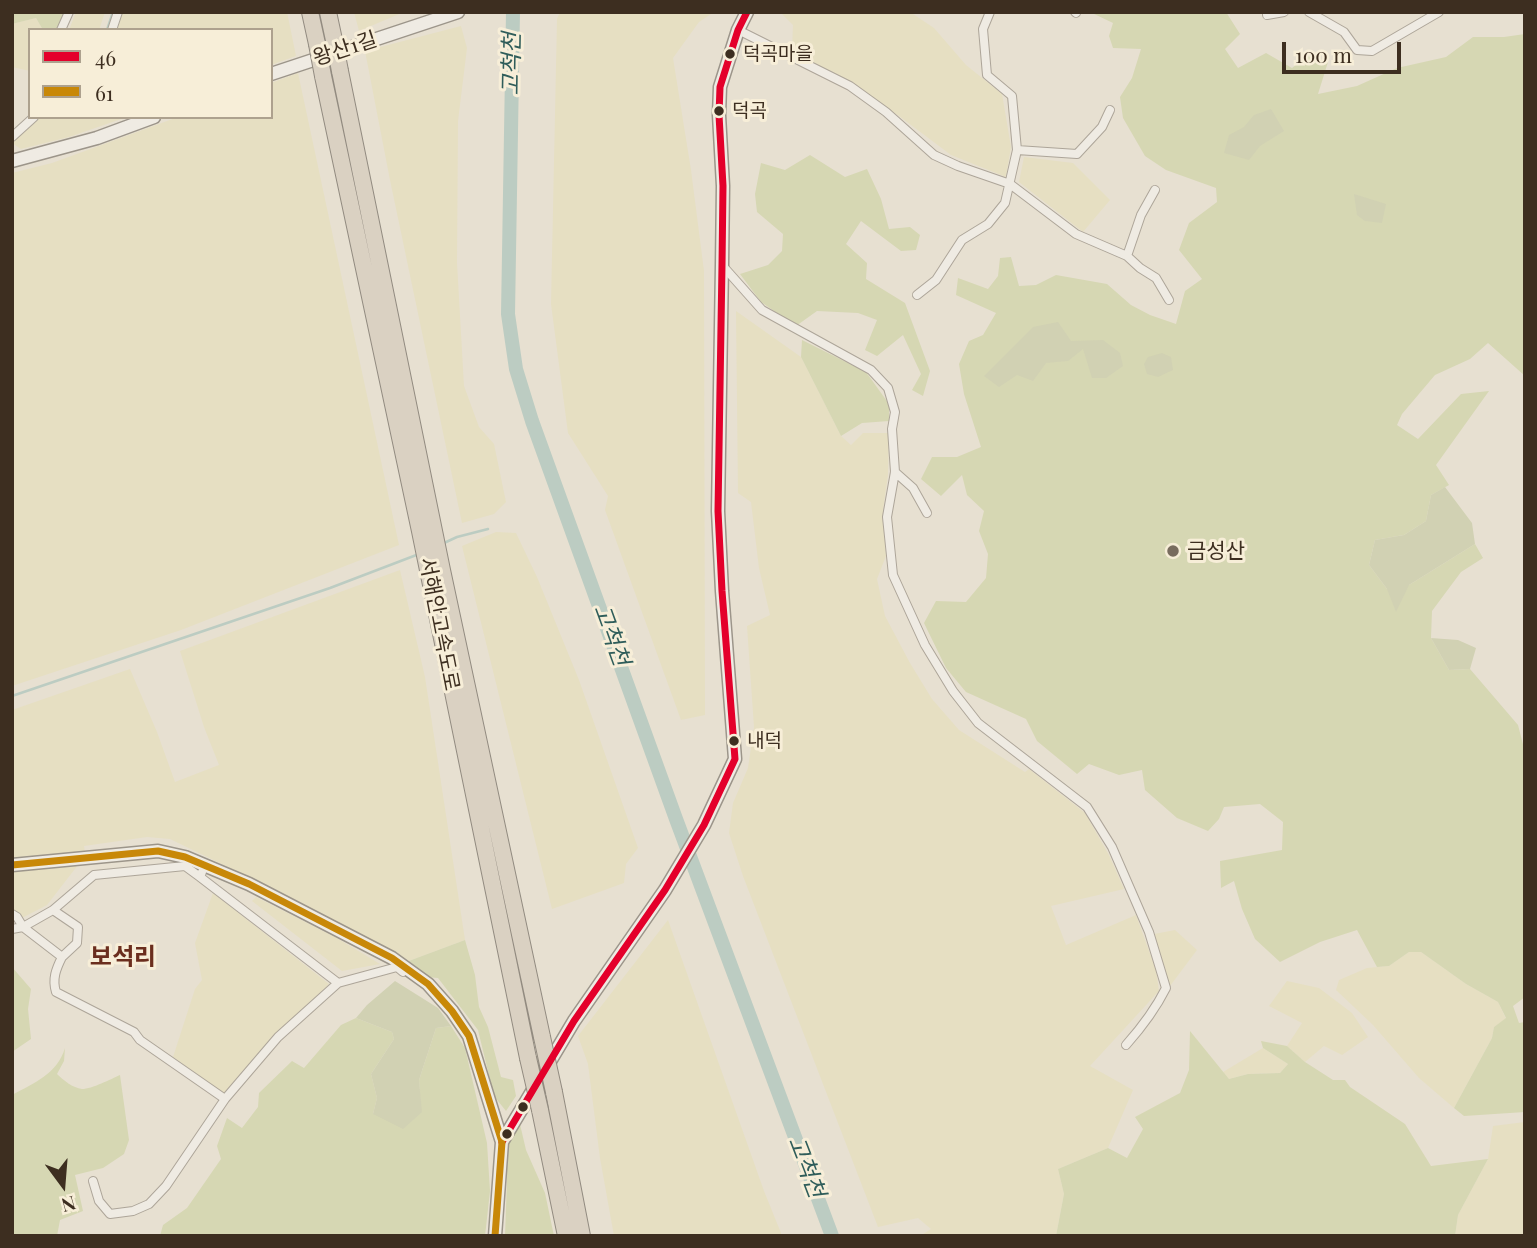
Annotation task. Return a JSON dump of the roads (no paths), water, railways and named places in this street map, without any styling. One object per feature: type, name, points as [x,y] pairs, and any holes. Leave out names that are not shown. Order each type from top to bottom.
[{"type":"highway","name":"서해안고속도로","points":[[310,12],[427,529]]},
{"type":"highway","name":"서해안고속도로","points":[[328,12],[528,1058],[566,1236]]},
{"type":"highway","name":"서해안고속도로","points":[[435,572],[542,1037],[582,1236]]},
{"type":"main road","name":"왕산1길","points":[[273,73],[458,12]]},
{"type":"main road","points":[[502,1142],[574,1021],[670,881],[704,825],[735,759],[718,511],[723,265],[723,186],[719,115],[720,87],[738,30],[747,12]]},
{"type":"main road","points":[[12,161],[97,138],[149,119]]},
{"type":"main road","points":[[12,865],[158,851],[185,861],[205,864],[392,958],[428,984],[452,1011],[469,1037],[502,1142],[495,1236]]},
{"type":"street","points":[[62,28],[69,12]]},
{"type":"street","points":[[917,295],[936,280],[962,240],[988,224],[1005,204],[1017,150],[1012,96],[987,75],[984,29],[990,12]]},
{"type":"street","points":[[1267,15],[1284,12]]},
{"type":"street","points":[[1309,12],[1344,32],[1357,51],[1372,51],[1440,12]]},
{"type":"street","points":[[738,30],[850,86],[886,112],[934,155],[1010,184],[1076,234],[1127,256],[1156,278],[1169,300]]},
{"type":"street","points":[[1017,150],[1077,154],[1102,127],[1110,110]]},
{"type":"street","points":[[12,137],[32,119]]},
{"type":"street","points":[[1127,256],[1141,215],[1155,191]]},
{"type":"street","points":[[723,265],[762,310],[871,370],[888,388],[894,412],[892,429],[895,472],[887,516],[893,575],[925,645],[953,691],[978,723],[1087,807],[1112,847],[1149,932],[1166,988],[1158,1005],[1126,1045]]},
{"type":"street","points":[[895,472],[914,488],[927,513]]},
{"type":"street","points":[[12,929],[23,928],[53,910],[94,875],[185,861],[200,877],[338,982]]},
{"type":"street","points":[[200,877],[205,864]]},
{"type":"street","points":[[53,910],[78,927],[77,943],[62,957],[55,970],[56,992],[134,1032],[140,1040],[225,1099]]},
{"type":"street","points":[[12,914],[23,928],[62,957]]},
{"type":"street","points":[[93,1181],[99,1201],[110,1214],[133,1211],[149,1204],[166,1186],[225,1099],[278,1037],[338,982],[397,967],[452,1011]]},
{"type":"waterway","points":[[108,28],[113,12]]},
{"type":"waterway","name":"고척천","points":[[513,12],[508,314],[516,369],[532,421],[676,819],[832,1236]]},
{"type":"waterway","points":[[444,543],[488,529]]},
{"type":"waterway","points":[[12,696],[330,588],[419,554]]},
{"type":"place","name":"덕곡마을","points":[[730,54]]},
{"type":"place","name":"덕곡","points":[[719,111]]},
{"type":"place","name":"금성산","points":[[1173,551]]},
{"type":"place","name":"내덕","points":[[734,741]]},
{"type":"district","name":"보석리","points":[[123,958]]}]
